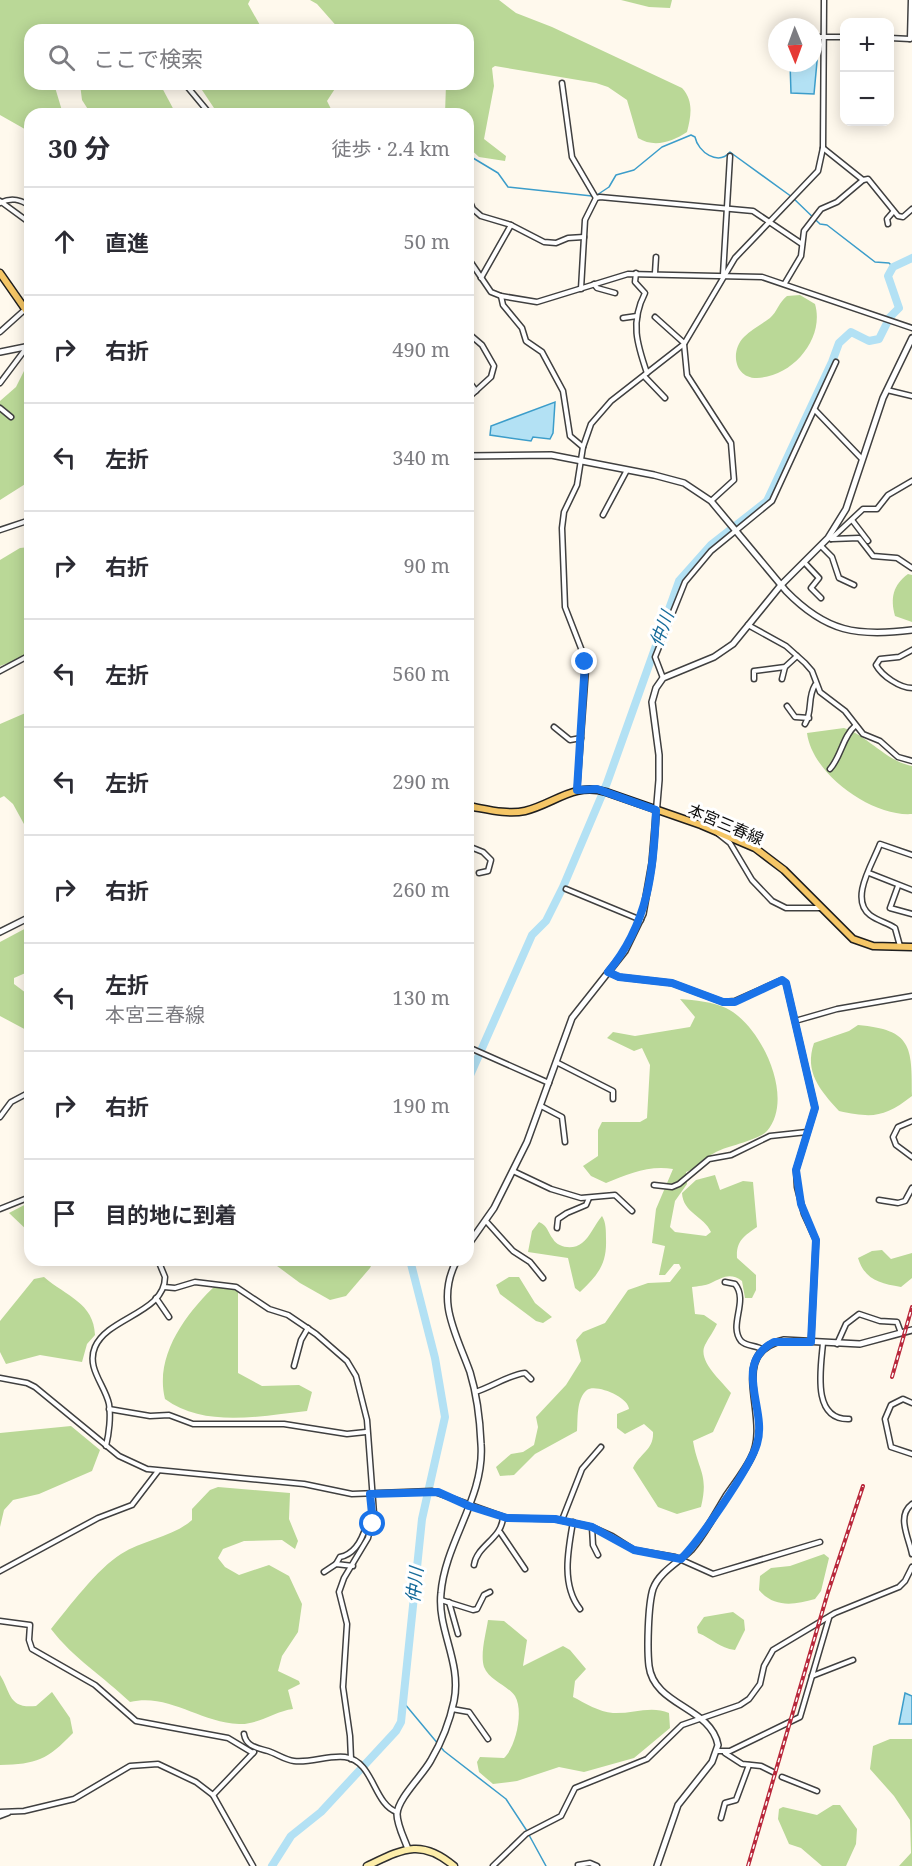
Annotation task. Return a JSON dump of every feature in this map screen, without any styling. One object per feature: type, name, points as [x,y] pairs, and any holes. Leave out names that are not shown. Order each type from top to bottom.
[{"type":"main road","points":[[0,273],[24,302]]},
{"type":"main road","name":"本宮三春線","points":[[474,807],[520,812],[577,790],[597,789],[715,831],[769,857],[853,939],[866,944],[912,947]]},
{"type":"main road","points":[[367,1866],[408,1848],[432,1850],[454,1866]]},
{"type":"street","points":[[577,790],[586,669],[584,656],[565,607],[562,528],[564,512],[578,485],[583,447],[597,415],[684,344],[740,251],[815,174],[821,162],[823,148],[824,0]]},
{"type":"street","points":[[894,38],[911,39],[911,0]]},
{"type":"street","points":[[824,37],[840,37]]},
{"type":"street","points":[[562,83],[572,157],[596,198]]},
{"type":"street","points":[[190,90],[205,108]]},
{"type":"street","points":[[823,148],[863,180]]},
{"type":"street","points":[[723,276],[725,208],[730,156]]},
{"type":"street","points":[[785,283],[801,256],[804,231],[821,209],[837,202],[863,180],[868,179],[893,212],[903,217],[912,209]]},
{"type":"street","points":[[596,198],[753,211],[802,244]]},
{"type":"street","points":[[581,289],[585,220],[596,198]]},
{"type":"street","points":[[1,202],[18,200],[24,203]]},
{"type":"street","points":[[1,202],[24,219]]},
{"type":"street","points":[[474,210],[481,216],[511,225],[544,242],[556,243],[584,237]]},
{"type":"street","points":[[888,224],[887,219],[893,212]]},
{"type":"street","points":[[481,278],[511,225]]},
{"type":"street","points":[[655,273],[656,257]]},
{"type":"street","points":[[474,267],[491,292],[501,296],[542,301],[636,273],[762,277],[912,328]]},
{"type":"street","points":[[636,273],[635,282],[645,293],[637,306],[636,339],[646,375],[665,398]]},
{"type":"street","points":[[594,284],[597,288],[615,293]]},
{"type":"street","points":[[501,296],[503,305],[520,324],[526,340],[542,352],[564,391],[570,436],[583,447]]},
{"type":"street","points":[[0,332],[24,311]]},
{"type":"street","points":[[622,318],[637,316]]},
{"type":"street","points":[[655,317],[684,344],[687,375],[730,443],[734,480],[711,501]]},
{"type":"street","points":[[474,338],[482,345],[494,366],[491,377],[476,391],[474,388]]},
{"type":"street","points":[[830,539],[846,509],[886,390],[912,338]]},
{"type":"street","points":[[0,352],[24,347]]},
{"type":"street","points":[[0,383],[24,352]]},
{"type":"street","points":[[663,678],[656,657],[679,592],[704,558],[772,501],[836,362]]},
{"type":"street","points":[[886,390],[912,396]]},
{"type":"street","points":[[0,408],[11,417]]},
{"type":"street","points":[[815,410],[862,459]]},
{"type":"street","points":[[474,456],[551,455],[684,483],[711,501],[781,585],[798,603],[826,623],[842,630],[882,634],[912,630]]},
{"type":"street","points":[[603,515],[627,470]]},
{"type":"street","points":[[474,1237],[486,1221],[513,1171],[541,1106],[572,1018],[625,951],[641,920],[648,890],[660,769],[652,702],[656,688],[663,678],[724,651],[804,561],[863,509],[877,509],[888,495],[912,481]]},
{"type":"street","points":[[852,520],[868,541]]},
{"type":"street","points":[[0,530],[24,522]]},
{"type":"street","points":[[830,539],[859,538],[873,556],[897,558],[912,568]]},
{"type":"street","points":[[821,546],[832,557],[839,578],[854,585]]},
{"type":"street","points":[[804,561],[819,578],[811,588],[821,598]]},
{"type":"street","points":[[748,625],[786,646],[812,671],[820,692],[845,711],[863,734],[880,741],[898,757],[912,761]]},
{"type":"street","points":[[912,650],[899,657],[884,657],[876,665],[891,680],[912,688]]},
{"type":"street","points":[[782,679],[785,667],[796,656]]},
{"type":"street","points":[[0,671],[24,658]]},
{"type":"street","points":[[754,679],[754,671],[785,667]]},
{"type":"street","points":[[805,724],[809,718],[809,694],[816,684]]},
{"type":"street","points":[[787,706],[795,717],[809,718]]},
{"type":"street","points":[[830,769],[836,762],[848,734],[855,726]]},
{"type":"street","points":[[554,727],[570,740],[581,738]]},
{"type":"street","points":[[715,831],[730,843],[752,880],[772,901],[786,908],[820,908]]},
{"type":"street","points":[[900,947],[896,928],[872,917],[863,906],[862,890],[880,844],[912,855]]},
{"type":"street","points":[[474,848],[483,852],[491,860],[488,871],[478,873]]},
{"type":"street","points":[[869,873],[912,890]]},
{"type":"street","points":[[898,886],[890,908],[912,914]]},
{"type":"street","points":[[566,889],[641,920]]},
{"type":"street","points":[[0,932],[24,920]]},
{"type":"street","points":[[608,972],[619,977],[672,983],[723,1002],[735,1002],[784,980],[815,1108],[800,1150],[796,1180],[804,1214],[816,1240],[811,1342]]},
{"type":"street","points":[[795,1021],[837,1009],[912,996]]},
{"type":"street","points":[[474,1049],[549,1083]]},
{"type":"street","points":[[556,1062],[613,1091],[613,1098]]},
{"type":"street","points":[[0,1117],[11,1102],[24,1095]]},
{"type":"street","points":[[541,1106],[564,1120],[565,1142]]},
{"type":"street","points":[[912,1121],[898,1127],[893,1137],[896,1145],[912,1157]]},
{"type":"street","points":[[654,1185],[670,1187],[680,1184],[709,1159],[731,1155],[770,1136],[807,1132]]},
{"type":"street","points":[[513,1171],[551,1189],[589,1198],[615,1195],[632,1211]]},
{"type":"street","points":[[879,1200],[897,1203],[905,1201],[912,1188]]},
{"type":"street","points":[[557,1228],[558,1219],[586,1205],[589,1198]]},
{"type":"street","points":[[0,1209],[24,1199]]},
{"type":"street","points":[[486,1221],[513,1251],[530,1262],[543,1278]]},
{"type":"street","points":[[106,1446],[109,1409],[94,1371],[95,1347],[103,1336],[156,1298],[164,1287],[165,1274],[161,1266]]},
{"type":"street","points":[[397,1812],[431,1761],[452,1709],[456,1669],[441,1600],[443,1580],[469,1506],[482,1456],[475,1392],[448,1314],[448,1283],[455,1266]]},
{"type":"street","points":[[164,1287],[175,1288],[195,1282],[236,1287],[269,1309],[282,1312],[308,1328],[346,1361],[356,1376],[365,1408],[373,1524],[342,1584],[339,1599],[348,1632],[343,1663],[343,1687],[351,1759],[368,1776],[386,1807],[397,1812],[408,1848]]},
{"type":"street","points":[[725,1282],[735,1284],[741,1295],[737,1329],[740,1338],[744,1344],[763,1350]]},
{"type":"street","points":[[156,1298],[169,1317]]},
{"type":"street","points":[[837,1344],[846,1324],[859,1314],[880,1321],[897,1322],[901,1333]]},
{"type":"street","points":[[294,1366],[301,1340],[308,1328]]},
{"type":"street","points":[[773,1772],[765,1767],[738,1762],[721,1752],[715,1733],[700,1718],[663,1692],[654,1681],[649,1666],[653,1591],[660,1578],[695,1544],[755,1450],[759,1429],[752,1370],[763,1350],[774,1342],[837,1344],[870,1342],[912,1330]]},
{"type":"street","points":[[823,1343],[820,1394],[833,1414],[849,1419]]},
{"type":"street","points":[[475,1392],[492,1387],[516,1374],[525,1373],[531,1379]]},
{"type":"street","points":[[0,1378],[11,1379],[34,1387],[130,1463],[158,1471],[285,1482],[346,1493],[432,1491],[503,1517],[562,1520],[592,1527],[634,1550],[681,1559],[709,1573],[718,1574],[736,1565],[775,1557],[820,1542]]},
{"type":"street","points":[[912,1403],[903,1399],[891,1405],[885,1419],[891,1447],[912,1454]]},
{"type":"street","points":[[109,1409],[150,1416],[169,1415],[193,1424],[284,1424],[347,1434],[366,1432]]},
{"type":"street","points":[[562,1520],[582,1468],[602,1447]]},
{"type":"street","points":[[0,1572],[98,1518],[132,1504],[158,1471]]},
{"type":"street","points":[[912,1504],[905,1511],[904,1521],[912,1554]]},
{"type":"street","points":[[474,1565],[479,1554],[500,1532],[503,1517]]},
{"type":"street","points":[[573,1522],[567,1552],[569,1589],[580,1609]]},
{"type":"street","points":[[324,1572],[336,1564],[340,1557],[348,1556],[354,1550],[366,1526]]},
{"type":"street","points":[[592,1527],[593,1545],[598,1555]]},
{"type":"street","points":[[500,1532],[525,1569]]},
{"type":"street","points":[[336,1564],[352,1566]]},
{"type":"street","points":[[493,1866],[526,1834],[561,1816],[572,1791],[578,1785],[647,1759],[682,1725],[749,1699],[760,1684],[764,1666],[773,1650],[829,1618],[899,1587],[912,1567]]},
{"type":"street","points":[[441,1600],[473,1610],[477,1609],[484,1595],[490,1593]]},
{"type":"street","points":[[449,1602],[458,1634]]},
{"type":"street","points":[[657,1866],[678,1805],[721,1752],[800,1717],[829,1618]]},
{"type":"street","points":[[0,1621],[30,1624],[29,1640],[32,1649],[95,1685],[136,1721],[221,1737],[253,1753]]},
{"type":"street","points":[[812,1676],[853,1660]]},
{"type":"street","points":[[452,1709],[469,1712],[488,1739]]},
{"type":"street","points":[[244,1734],[245,1740],[257,1749],[295,1761],[351,1759]]},
{"type":"street","points":[[213,1795],[257,1749]]},
{"type":"street","points":[[0,1814],[24,1811],[74,1798],[91,1791],[121,1770],[139,1764],[168,1767],[202,1785],[213,1795],[253,1866]]},
{"type":"street","points":[[721,1818],[725,1803],[736,1800],[749,1765]]},
{"type":"street","points":[[782,1777],[816,1791]]},
{"type":"street","points":[[578,1865],[590,1863],[597,1866]]},
{"type":"green space","points":[[0,0],[250,0],[248,4],[259,24],[24,24],[24,90],[56,90],[61,108],[24,108],[24,129],[0,115]]},
{"type":"green space","points":[[310,0],[499,0],[516,13],[552,27],[682,88],[690,103],[687,132],[675,139],[663,142],[644,141],[638,138],[627,100],[608,87],[495,66],[492,68],[494,86],[484,139],[506,156],[505,161],[479,157],[474,152],[474,108],[445,108],[446,90],[474,90],[474,24],[335,24],[317,4]]},
{"type":"green space","points":[[621,0],[672,0],[670,8],[649,7]]},
{"type":"green space","points":[[81,90],[163,90],[173,108],[87,108],[82,100]]},
{"type":"green space","points":[[202,90],[334,90],[327,101],[330,108],[214,108]]},
{"type":"green space","points":[[800,295],[815,304],[817,317],[811,342],[794,363],[783,371],[757,378],[743,374],[739,369],[736,356],[740,343],[747,334],[770,318],[787,296]]},
{"type":"green space","points":[[24,371],[24,485],[0,500],[0,401],[16,387]]},
{"type":"green space","points":[[24,548],[24,655],[0,666],[0,560]]},
{"type":"green space","points":[[908,574],[912,575],[912,622],[895,616],[893,603],[896,587]]},
{"type":"green space","points":[[24,714],[24,824],[13,804],[4,796],[0,798],[0,724]]},
{"type":"green space","points":[[844,728],[885,754],[912,766],[912,814],[896,813],[863,800],[846,790],[820,763],[811,748],[807,733]]},
{"type":"green space","points":[[24,929],[24,974],[14,978],[14,984],[24,992],[24,1029],[0,1016],[0,942]]},
{"type":"green space","points":[[680,999],[715,1004],[739,1016],[762,1045],[776,1081],[778,1100],[775,1117],[767,1131],[716,1152],[686,1172],[687,1184],[675,1201],[670,1227],[675,1232],[706,1236],[711,1232],[686,1205],[682,1193],[696,1180],[715,1175],[720,1190],[743,1181],[753,1182],[757,1227],[742,1240],[737,1252],[737,1258],[756,1275],[756,1290],[752,1298],[745,1298],[742,1281],[734,1277],[726,1277],[706,1285],[692,1287],[695,1314],[704,1315],[717,1324],[705,1345],[704,1358],[731,1393],[713,1432],[693,1441],[704,1487],[701,1507],[677,1514],[658,1507],[633,1468],[649,1447],[653,1432],[644,1424],[625,1434],[617,1428],[617,1414],[629,1409],[628,1404],[611,1392],[597,1388],[591,1388],[583,1394],[578,1409],[577,1431],[535,1454],[514,1475],[500,1476],[496,1467],[511,1454],[523,1452],[534,1445],[538,1427],[536,1417],[566,1385],[581,1361],[576,1340],[583,1332],[605,1323],[628,1290],[648,1283],[670,1282],[681,1268],[679,1264],[674,1264],[665,1275],[659,1275],[665,1246],[652,1243],[656,1209],[673,1169],[647,1169],[606,1183],[591,1176],[583,1166],[598,1156],[598,1130],[602,1122],[640,1122],[647,1118],[650,1065],[642,1048],[634,1051],[607,1038],[613,1032],[635,1036],[690,1027],[695,1017]]},
{"type":"green space","points":[[858,1025],[876,1027],[899,1036],[909,1053],[912,1096],[885,1112],[860,1115],[839,1111],[820,1088],[813,1072],[811,1053],[814,1043],[849,1031]]},
{"type":"green space","points":[[24,1205],[24,1227],[9,1213]]},
{"type":"green space","points":[[602,1216],[606,1233],[603,1262],[592,1280],[580,1292],[575,1288],[568,1258],[528,1252],[532,1231],[539,1222],[546,1227],[555,1242],[571,1247],[585,1240]]},
{"type":"green space","points":[[882,1250],[891,1259],[912,1253],[912,1278],[901,1287],[874,1279],[861,1265],[858,1258],[872,1251]]},
{"type":"green space","points":[[277,1266],[371,1266],[346,1296],[330,1300],[300,1283]]},
{"type":"green space","points":[[44,1277],[84,1308],[90,1315],[95,1335],[87,1344],[82,1362],[40,1355],[6,1364],[0,1352],[0,1321],[34,1279]]},
{"type":"green space","points":[[509,1277],[519,1277],[535,1303],[552,1317],[543,1323],[536,1321],[500,1294],[496,1285]]},
{"type":"green space","points":[[217,1284],[232,1287],[238,1292],[238,1373],[262,1386],[299,1385],[312,1392],[307,1411],[252,1417],[215,1417],[180,1408],[165,1399],[164,1366],[169,1351],[184,1321]]},
{"type":"green space","points":[[71,1426],[100,1450],[92,1471],[39,1494],[13,1500],[4,1510],[0,1527],[0,1433]]},
{"type":"green space","points":[[218,1487],[290,1493],[289,1519],[298,1541],[295,1549],[282,1540],[244,1541],[223,1549],[218,1558],[225,1567],[239,1575],[269,1565],[289,1576],[302,1604],[298,1632],[282,1656],[278,1671],[299,1681],[300,1684],[288,1690],[293,1709],[246,1724],[224,1722],[158,1701],[130,1702],[79,1658],[51,1629],[112,1560],[130,1549],[184,1526],[192,1520],[192,1509],[210,1490]]},
{"type":"green space","points":[[824,1554],[829,1558],[821,1591],[815,1599],[785,1604],[771,1600],[759,1590],[760,1576],[771,1568],[790,1566]]},
{"type":"green space","points":[[733,1612],[744,1620],[745,1630],[735,1650],[698,1633],[697,1627],[704,1617]]},
{"type":"green space","points":[[488,1620],[504,1621],[527,1640],[523,1666],[563,1646],[570,1650],[586,1669],[575,1681],[573,1697],[608,1712],[655,1710],[669,1713],[670,1728],[634,1758],[584,1772],[559,1767],[517,1781],[493,1784],[479,1772],[477,1762],[480,1757],[504,1758],[515,1738],[519,1710],[515,1696],[486,1672],[484,1667],[483,1650]]},
{"type":"green space","points":[[0,1675],[15,1702],[20,1705],[36,1706],[52,1692],[70,1718],[73,1733],[41,1759],[33,1762],[0,1765]]},
{"type":"green space","points":[[890,1739],[912,1739],[912,1866],[899,1866],[911,1853],[910,1820],[894,1796],[870,1769],[873,1746]]},
{"type":"green space","points":[[833,1805],[840,1805],[857,1829],[856,1844],[846,1866],[822,1866],[801,1848],[789,1844],[778,1819],[779,1809],[783,1807],[817,1815]]},
{"type":"water","points":[[790,72],[816,72],[814,94],[791,93]]},
{"type":"water","points":[[555,402],[553,433],[550,439],[533,437],[531,441],[490,435],[491,426]]},
{"type":"water","points":[[905,1693],[912,1696],[912,1724],[899,1724]]},
{"type":"waterway","points":[[597,195],[609,187],[616,175],[634,170],[662,147],[691,135],[695,137],[704,152],[720,158],[730,152],[792,197],[820,224],[827,225],[875,262],[889,263],[893,267]]},
{"type":"waterway","points":[[474,159],[498,173],[508,187],[592,196]]},
{"type":"waterway","name":"仲川","points":[[474,1066],[532,935],[546,921],[563,887],[607,783],[679,581],[711,545],[767,501],[839,343],[851,332],[869,341],[879,339],[890,317],[899,308],[888,276],[893,267],[912,258]]},
{"type":"waterway","name":"仲川","points":[[272,1866],[291,1836],[321,1812],[396,1731],[401,1722],[422,1519],[445,1417],[435,1358],[412,1266]]},
{"type":"waterway","points":[[404,1703],[444,1751],[506,1799],[527,1831]]},
{"type":"waterway","points":[[529,1835],[546,1866]]},
{"type":"railway","points":[[892,1377],[912,1307]]},
{"type":"railway","points":[[748,1866],[828,1592],[863,1486]]},
{"type":"route","points":[[373,1524],[374,1514],[370,1494],[432,1491],[482,1511],[507,1518],[555,1519],[592,1527],[634,1550],[681,1559],[691,1550],[708,1525],[747,1465],[757,1443],[758,1420],[752,1385],[752,1370],[756,1359],[774,1342],[811,1342],[816,1240],[808,1226],[801,1204],[796,1170],[800,1150],[815,1108],[786,983],[782,980],[735,1002],[718,1002],[672,983],[619,977],[608,972],[630,943],[643,914],[648,890],[656,810],[597,789],[577,790],[586,684],[585,662]]}]
